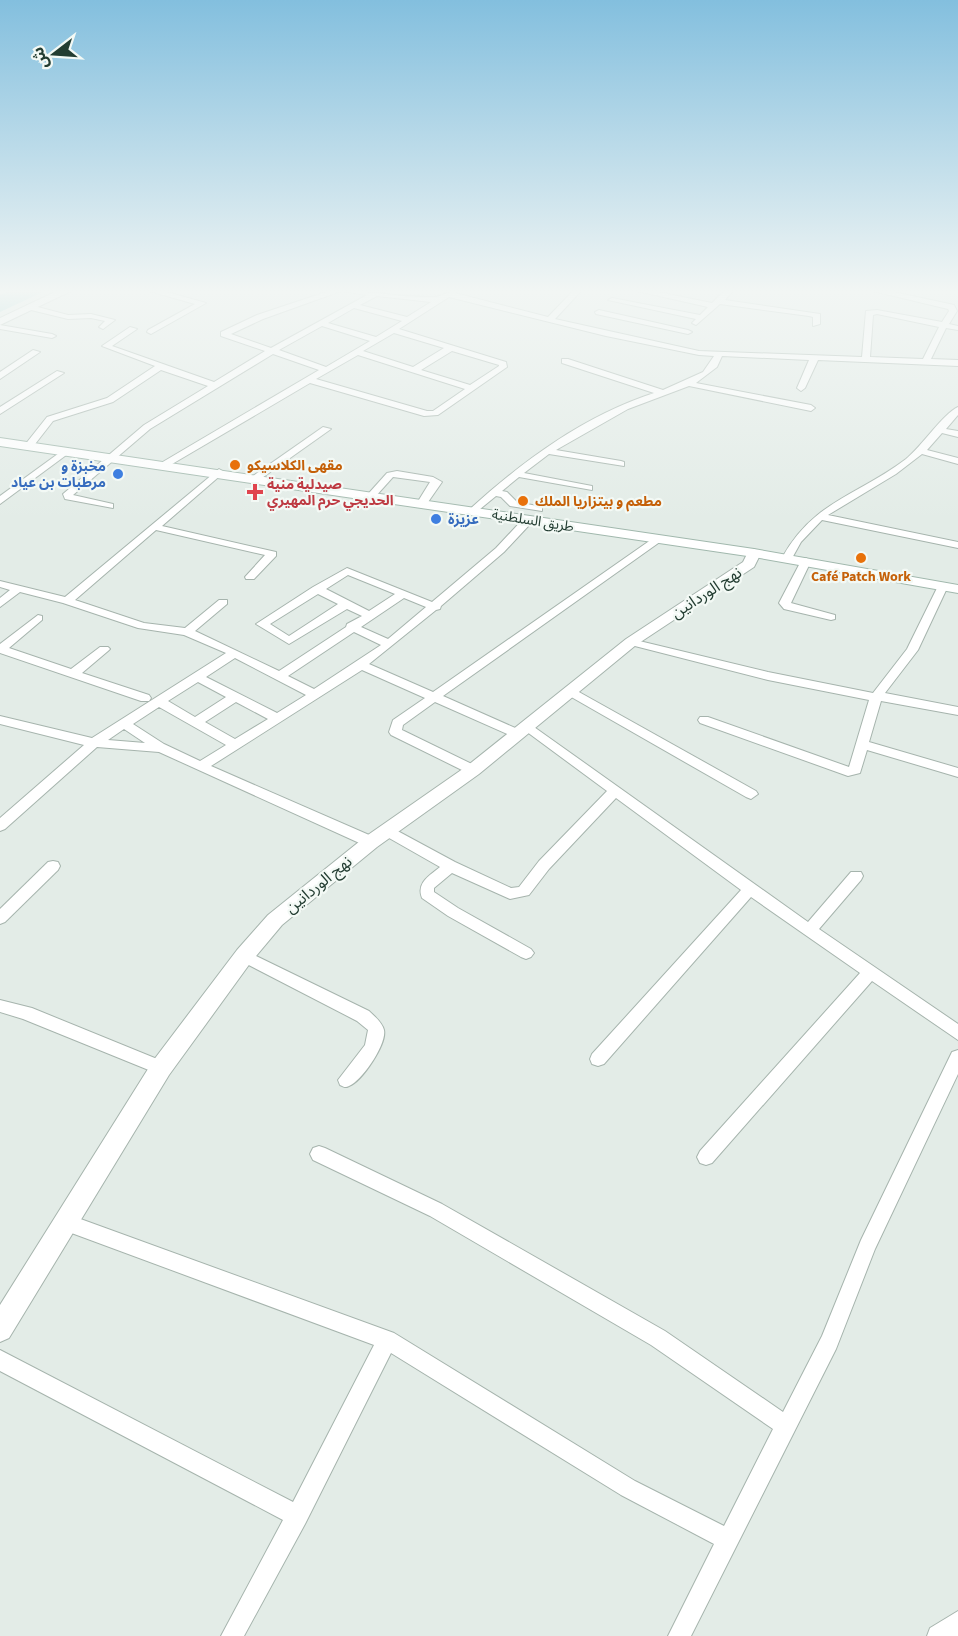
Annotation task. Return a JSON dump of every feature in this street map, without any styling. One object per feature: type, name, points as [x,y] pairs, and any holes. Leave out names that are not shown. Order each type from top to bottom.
[{"type":"street","points":[[0,376],[12,367]]},
{"type":"street","points":[[109,506],[68,497],[68,494],[147,427],[243,367]]},
{"type":"street","points":[[319,367],[327,370]]},
{"type":"street","points":[[164,465],[331,367]]},
{"type":"street","points":[[406,367],[470,388]]},
{"type":"street","points":[[414,370],[418,367]]},
{"type":"street","points":[[310,380],[427,414],[435,413],[502,367]]},
{"type":"street","points":[[584,367],[663,393]]},
{"type":"street","points":[[474,511],[548,451],[623,408],[689,384],[711,367]]},
{"type":"street","points":[[801,388],[810,367]]},
{"type":"street","points":[[29,446],[39,435],[44,423],[50,419],[110,400],[147,374],[160,368],[214,385]]},
{"type":"street","points":[[0,411],[60,373]]},
{"type":"street","points":[[689,384],[811,408]]},
{"type":"street","points":[[787,558],[793,544],[821,517],[885,477],[920,451],[958,411]]},
{"type":"street","points":[[256,478],[326,429]]},
{"type":"street","points":[[939,430],[958,434]]},
{"type":"street","name":"طريق السلطنية","points":[[0,442],[219,472],[474,511],[533,514],[659,539],[806,561],[958,589]]},
{"type":"street","points":[[0,501],[66,451]]},
{"type":"street","points":[[548,451],[621,464]]},
{"type":"street","points":[[920,451],[958,461]]},
{"type":"street","points":[[67,601],[219,472]]},
{"type":"street","points":[[372,495],[390,475],[397,474],[433,480],[436,482],[422,503]]},
{"type":"street","points":[[517,474],[589,488]]},
{"type":"street","points":[[201,767],[361,665],[436,607],[500,550],[533,514],[514,504],[504,494],[495,493]]},
{"type":"street","points":[[821,517],[958,544]]},
{"type":"street","points":[[155,527],[272,554],[250,577]]},
{"type":"street","points":[[473,770],[395,732],[397,723],[659,539]]},
{"type":"street","name":"نهج الوردانين","points":[[0,1329],[160,1068],[244,956],[275,920],[371,842],[473,770],[631,642],[749,564],[754,553]]},
{"type":"street","points":[[806,561],[785,603],[788,607],[831,617]]},
{"type":"street","points":[[346,604],[289,641],[261,624],[346,571],[436,607]]},
{"type":"street","points":[[0,584],[67,601],[142,626],[187,632],[235,652],[314,694]]},
{"type":"street","points":[[704,720],[848,772],[855,770],[876,697],[912,650],[943,586]]},
{"type":"street","points":[[0,604],[18,588]]},
{"type":"street","points":[[317,589],[369,615]]},
{"type":"street","points":[[279,676],[351,626],[404,593]]},
{"type":"street","points":[[187,632],[223,602]]},
{"type":"street","points":[[1,649],[38,618]]},
{"type":"street","points":[[351,626],[389,644]]},
{"type":"street","points":[[631,642],[768,676],[958,711]]},
{"type":"street","points":[[74,673],[104,648]]},
{"type":"street","points":[[1,649],[145,698]]},
{"type":"street","points":[[0,826],[94,743],[235,652]]},
{"type":"street","points":[[361,665],[522,730],[616,790],[750,889],[958,1033]]},
{"type":"street","points":[[198,676],[276,718]]},
{"type":"street","points":[[570,691],[751,794]]},
{"type":"street","points":[[196,722],[236,696]]},
{"type":"street","points":[[160,702],[235,745]]},
{"type":"street","points":[[0,720],[94,743],[164,749]]},
{"type":"street","points":[[125,724],[164,749],[201,767],[371,842]]},
{"type":"street","points":[[862,744],[958,773]]},
{"type":"street","points":[[387,831],[450,866],[510,894],[524,891],[560,847],[616,790]]},
{"type":"street","points":[[0,918],[53,866]]},
{"type":"street","points":[[450,866],[426,886],[427,894],[453,912],[526,953]]},
{"type":"street","points":[[810,930],[856,876]]},
{"type":"street","points":[[598,1059],[750,889]]},
{"type":"street","points":[[244,956],[363,1016],[373,1024],[376,1038],[372,1047],[346,1080]]},
{"type":"street","points":[[706,1157],[871,972]]},
{"type":"street","points":[[0,1006],[26,1013],[160,1068]]},
{"type":"street","points":[[679,1636],[829,1342],[867,1246],[958,1057]]},
{"type":"street","points":[[320,1154],[436,1210],[658,1338],[786,1426]]},
{"type":"street","points":[[64,1222],[387,1340],[628,1488],[728,1540]]},
{"type":"street","points":[[232,1636],[297,1516],[387,1340]]},
{"type":"street","points":[[0,1360],[64,1396],[170,1448],[297,1516]]},
{"type":"street","points":[[938,1636],[958,1622]]},
{"type":"place","name":"مقهى الكلاسيكو","points":[[235,465]]},
{"type":"place","name":"مخبزة و مرطبات بن عياد","points":[[118,474]]},
{"type":"place","name":"صيدلية منية الحديجي حرم المهيري","points":[[255,492]]},
{"type":"place","name":"مطعم و بيتزاريا الملك","points":[[523,501]]},
{"type":"place","name":"عزيزة","points":[[436,519]]},
{"type":"place","name":"Café Patch Work","points":[[861,558]]}]
